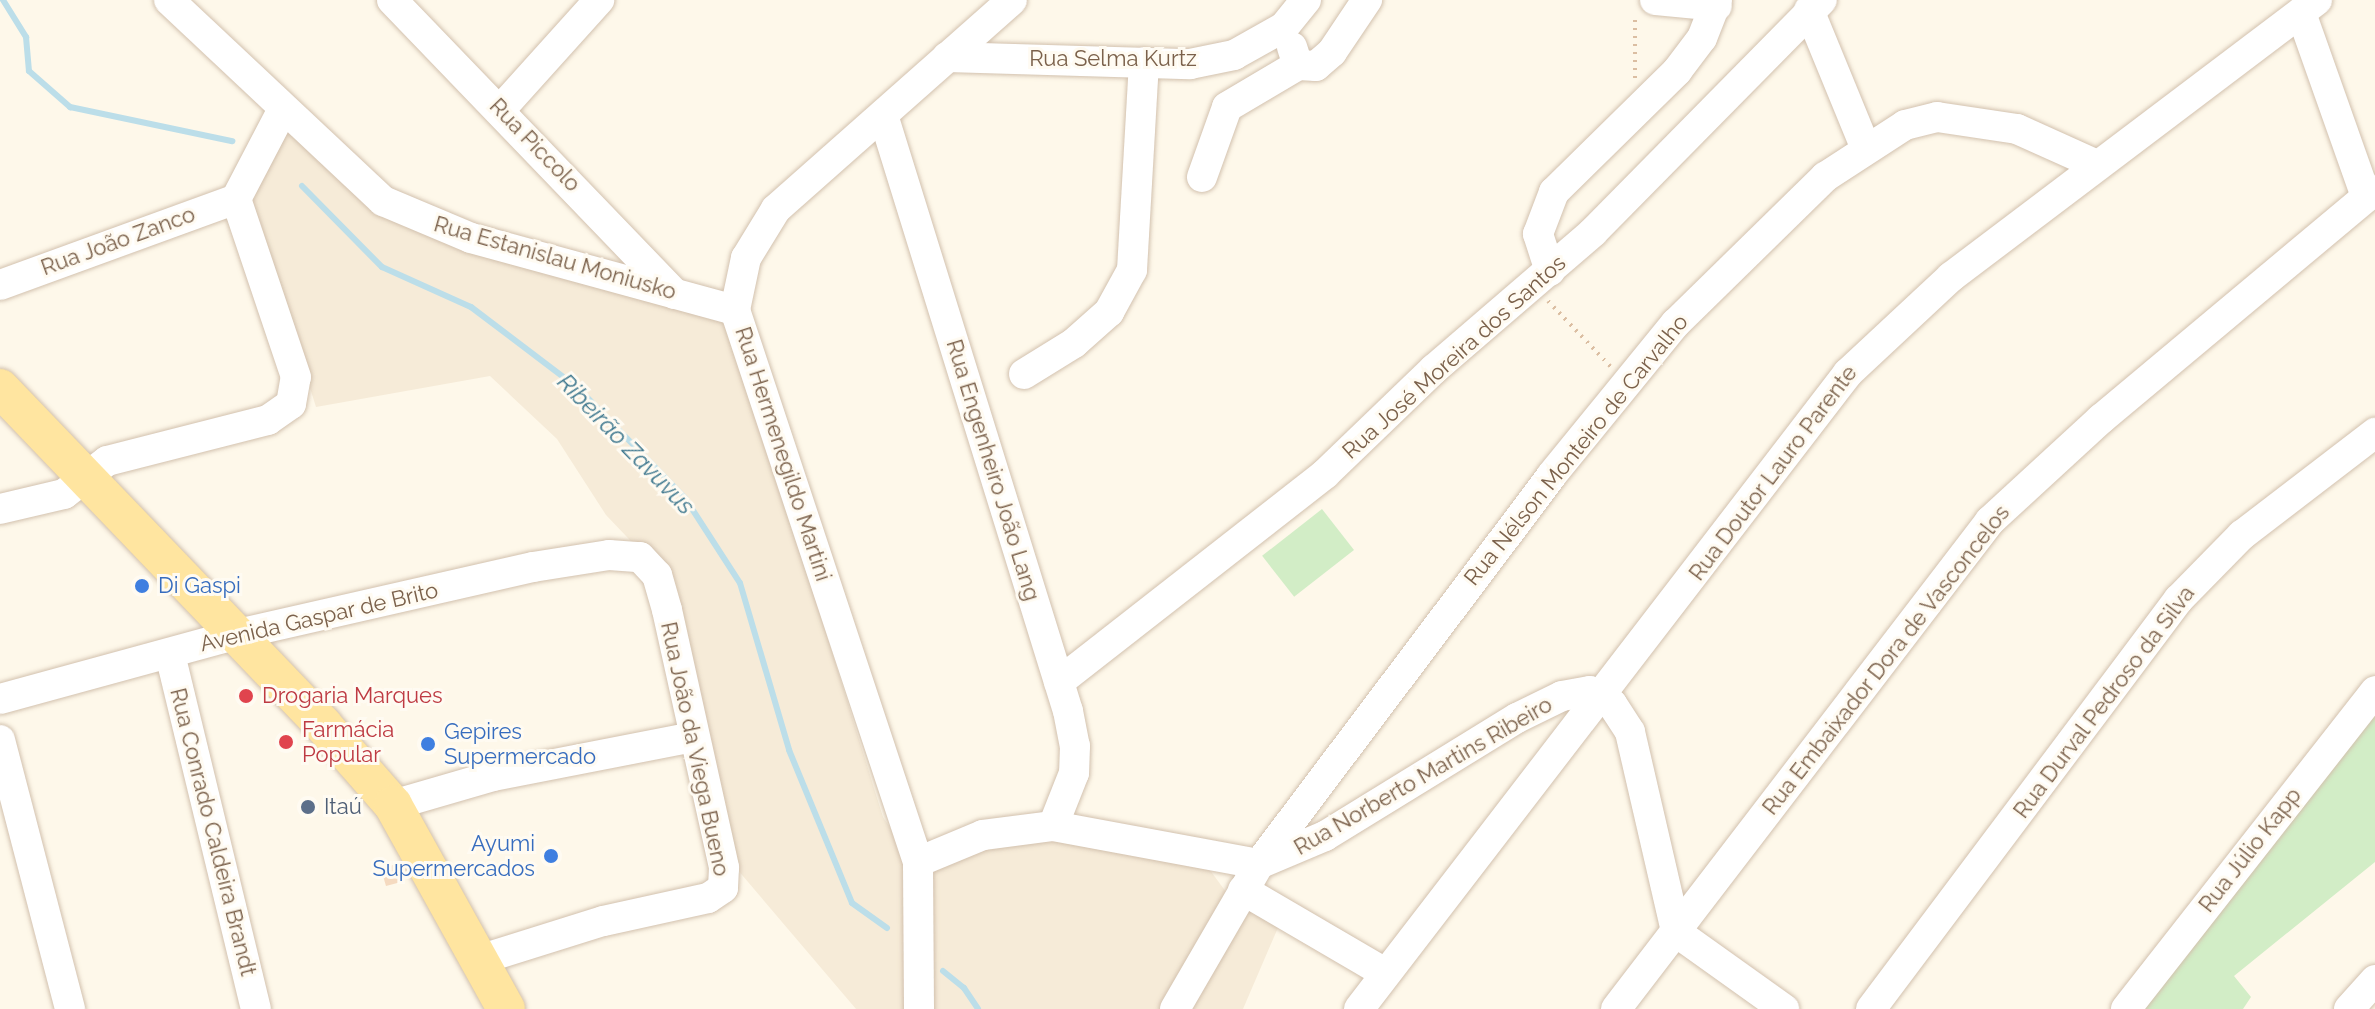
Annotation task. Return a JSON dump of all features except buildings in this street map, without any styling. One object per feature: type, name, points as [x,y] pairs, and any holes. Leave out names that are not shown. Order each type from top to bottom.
[{"type":"main road","points":[[0,388],[87,476],[393,805],[482,959],[506,1009]]},
{"type":"street","name":"Rua Estanislau Moniusko","points":[[169,0],[367,191],[397,208],[471,238],[735,310]]},
{"type":"street","name":"Rua Piccolo","points":[[392,0],[501,109],[675,294]]},
{"type":"street","points":[[501,109],[599,0]]},
{"type":"street","name":"Rua Hermenegildo Martini","points":[[919,1009],[918,862],[735,310],[746,258],[776,209],[1012,0]]},
{"type":"street","name":"Rua Selma Kurtz","points":[[947,57],[1190,64],[1234,55],[1284,27],[1306,0]]},
{"type":"street","points":[[1202,177],[1227,107],[1298,65],[1316,66],[1332,52],[1367,0]]},
{"type":"street","points":[[1550,271],[1538,234],[1554,192],[1677,71],[1702,38],[1717,3],[1655,0]]},
{"type":"street","points":[[1815,5],[1866,149]]},
{"type":"street","name":"Rua José Moreira dos Santos","points":[[1059,682],[1276,516],[1434,369],[1550,271],[1815,5]]},
{"type":"street","points":[[2309,7],[2371,193]]},
{"type":"street","name":"Rua Doutor Lauro Parente","points":[[1359,1009],[1848,373],[1951,277],[2095,164],[2309,7]]},
{"type":"street","points":[[1284,27],[1298,65]]},
{"type":"street","points":[[1024,374],[1074,343],[1109,312],[1132,270],[1144,62]]},
{"type":"street","points":[[0,509],[64,494],[107,461],[268,420],[291,404],[296,377],[236,199],[282,111]]},
{"type":"street","name":"Rua Engenheiro João Lang","points":[[883,115],[1059,682],[1075,746],[1074,773],[1053,826]]},
{"type":"street","name":"Rua Nélson Monteiro de Carvalho","points":[[1175,1009],[1259,864],[1351,736],[1626,383],[1676,323],[1825,177],[1905,125],[1960,118],[2017,129],[2095,164]]},
{"type":"street","name":"Rua Embaixador Dora de Vasconcelos","points":[[1616,1009],[1990,521],[2101,419],[2371,193]]},
{"type":"street","name":"Rua João Zanco","points":[[0,285],[236,199]]},
{"type":"street","name":"Rua Durval Pedroso da Silva","points":[[1871,1009],[2179,599],[2242,535],[2375,433]]},
{"type":"street","name":"Avenida Gaspar de Brito","points":[[0,699],[234,635],[533,567],[617,554],[640,557]]},
{"type":"street","name":"Rua João da Viega Bueno","points":[[482,959],[603,921],[708,898],[726,882],[657,575],[640,557]]},
{"type":"street","name":"Rua Conrado Caldeira Brandt","points":[[170,654],[256,1009]]},
{"type":"street","name":"Rua Júlio Kapp","points":[[2126,1009],[2375,691]]},
{"type":"street","points":[[1601,694],[1623,716],[1638,759],[1676,932],[1784,1009]]},
{"type":"street","name":"Rua Norberto Martins Ribeiro","points":[[1259,864],[1325,836],[1562,696],[1601,694]]},
{"type":"street","points":[[393,805],[493,776],[693,737]]},
{"type":"street","points":[[0,740],[70,1009]]},
{"type":"street","points":[[918,862],[983,835],[1053,826],[1259,864]]},
{"type":"street","points":[[1243,890],[1385,973]]},
{"type":"street","points":[[2349,1009],[2375,980]]},
{"type":"path","points":[[1635,0],[1639,108]]},
{"type":"path","points":[[1550,271],[1545,298],[1626,383]]},
{"type":"shaded area","points":[[287,132],[381,207],[729,319],[883,817],[906,852],[1048,837],[1207,866],[1226,892],[1280,923],[1243,1009],[856,1009],[731,862],[666,578],[606,515],[557,439],[490,376],[316,407],[251,199]]},
{"type":"green space","points":[[1322,509],[1354,550],[1294,597],[1262,556]]},
{"type":"green space","points":[[2375,701],[2375,862],[2234,976],[2251,997],[2243,1009],[2140,1009]]},
{"type":"waterway","name":"Ribeirão Zavuvus","points":[[3,0],[26,37],[29,71],[70,107],[232,141]]},
{"type":"waterway","name":"Ribeirão Zavuvus","points":[[302,186],[382,267],[471,307],[579,389],[685,498],[740,583],[789,750],[852,903],[887,928]]},
{"type":"waterway","name":"Ribeirão Zavuvus","points":[[943,971],[964,988],[978,1009]]},
{"type":"place","name":"Di Gaspi","points":[[142,586]]},
{"type":"place","name":"Drogaria Marques","points":[[246,696]]},
{"type":"place","name":"Farmácia Popular","points":[[286,742]]},
{"type":"place","name":"Gepires Supermercado","points":[[428,744]]},
{"type":"place","name":"Itaú","points":[[308,807]]},
{"type":"place","name":"Ayumi Supermercados","points":[[551,856]]}]
